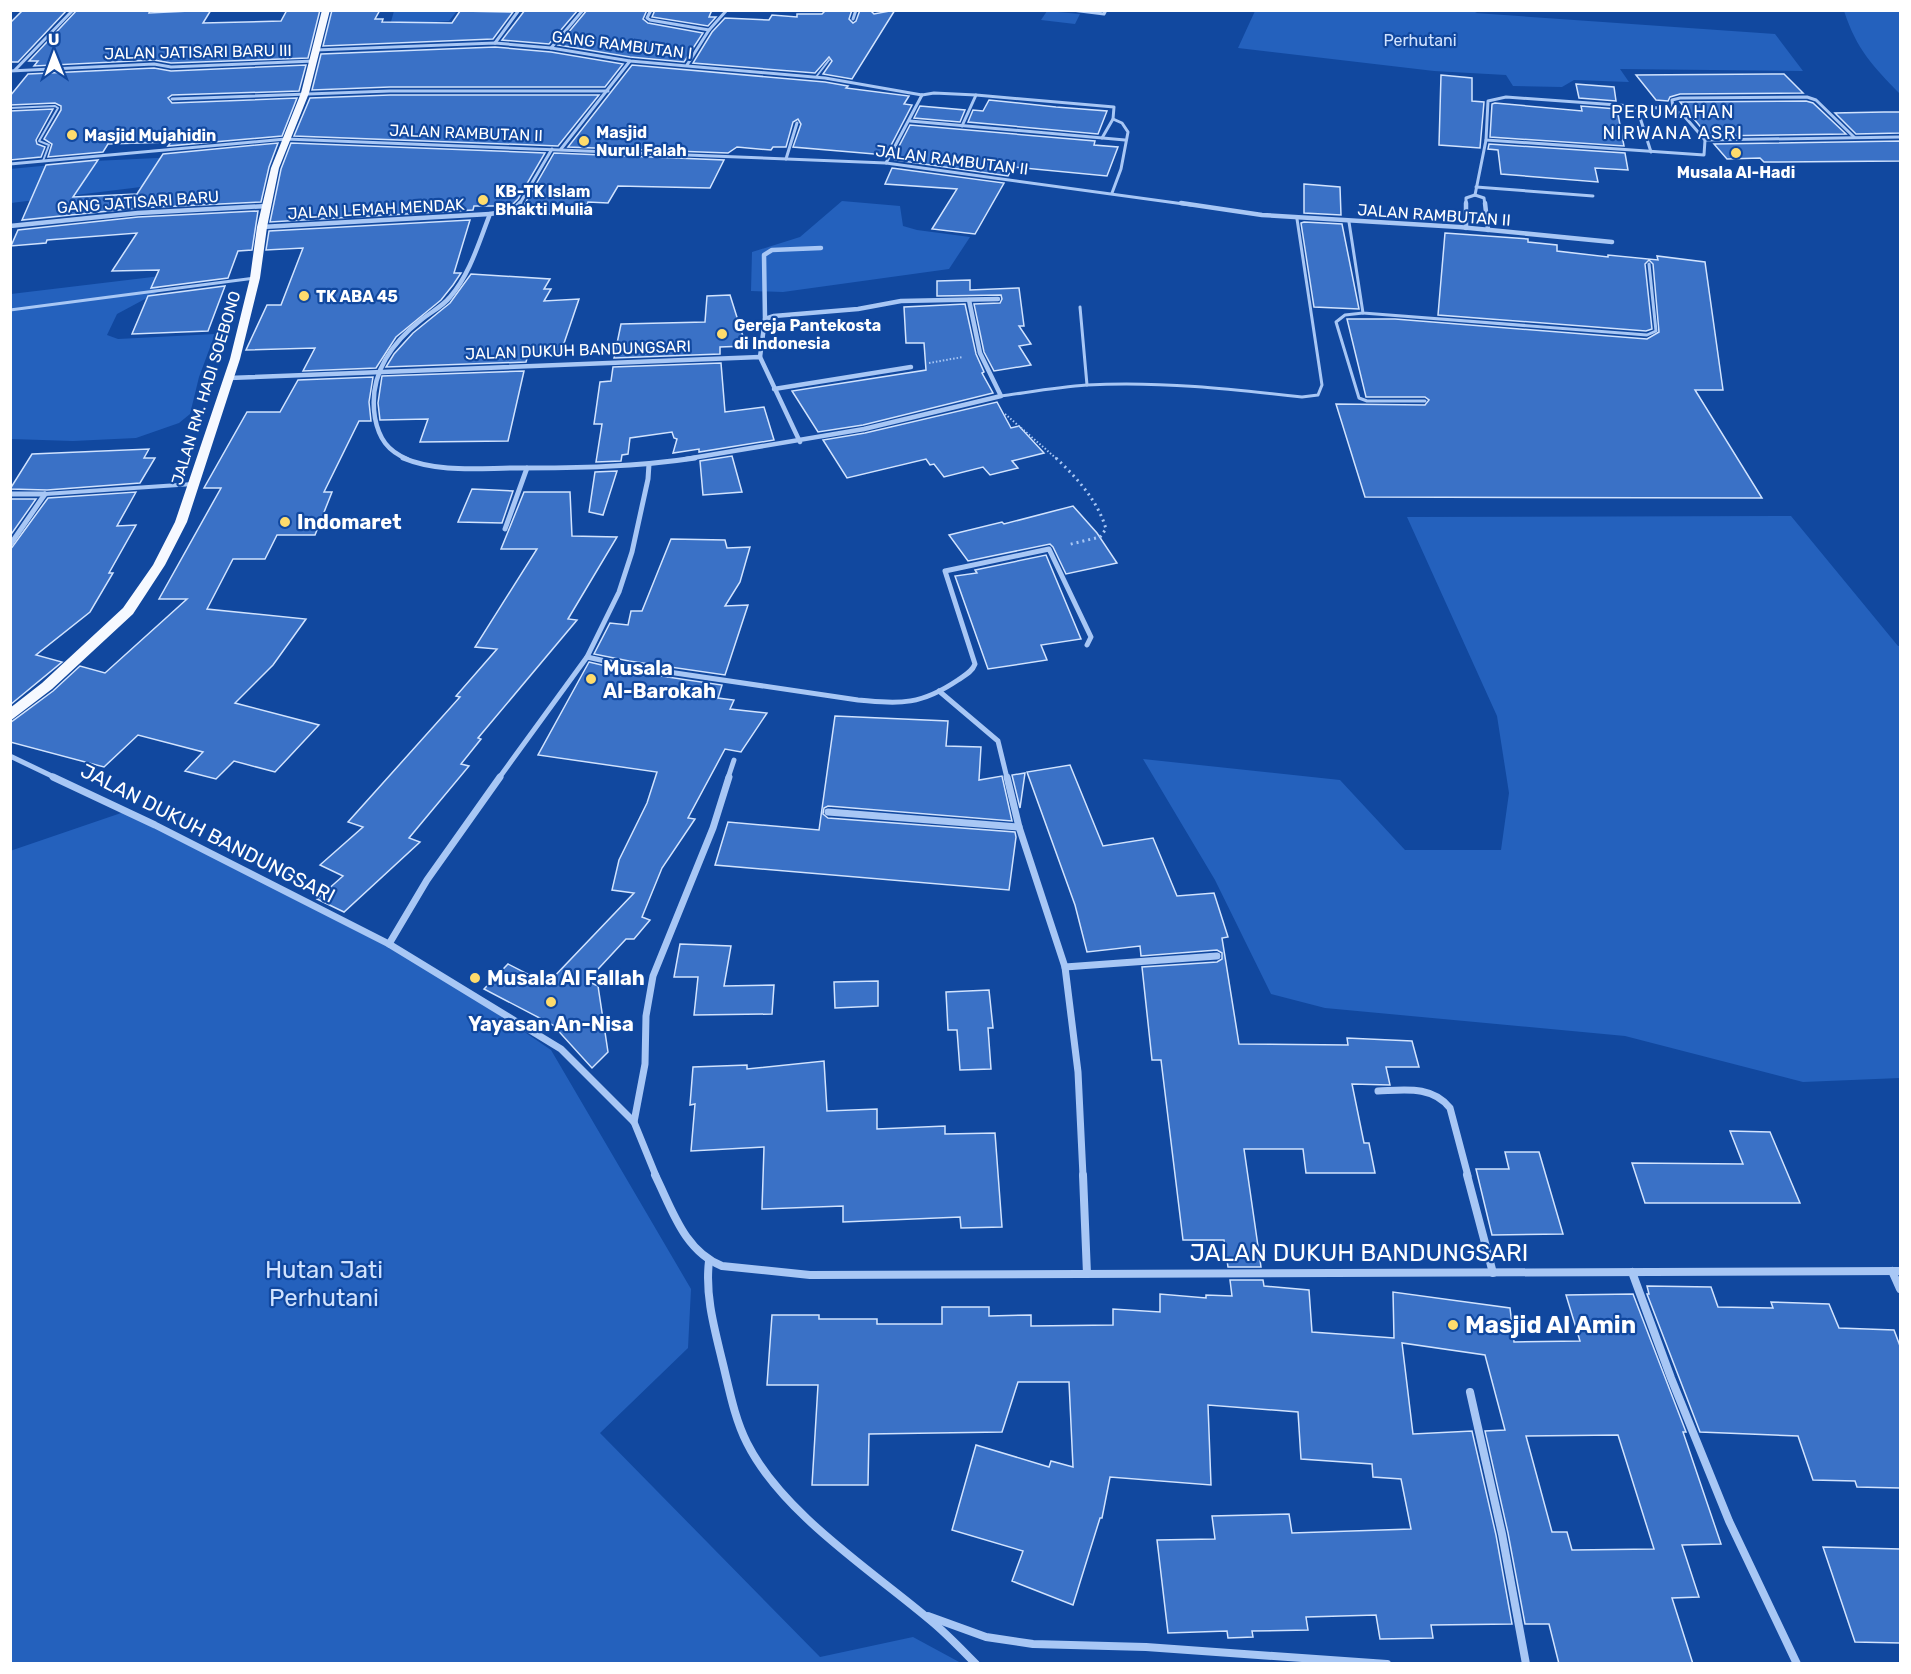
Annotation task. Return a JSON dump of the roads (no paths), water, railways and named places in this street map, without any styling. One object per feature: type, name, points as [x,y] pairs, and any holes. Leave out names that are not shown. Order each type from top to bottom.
[{"type":"main road","name":"JALAN RM. HADI SOEBONO","points":[[10,716],[47,686],[128,611],[159,565],[181,522],[228,378],[255,278],[262,227],[275,168],[305,93],[326,10]]},
{"type":"street","points":[[13,70],[73,10]]},
{"type":"street","points":[[495,43],[519,10]]},
{"type":"street","points":[[550,48],[583,10]]},
{"type":"street","points":[[651,10],[647,18],[650,20],[709,30]]},
{"type":"street","points":[[687,65],[724,11],[822,10]]},
{"type":"street","points":[[852,19],[856,10]]},
{"type":"street","points":[[874,10],[884,11]]},
{"type":"street","points":[[1072,10],[1104,14],[1106,10]]},
{"type":"street","name":"GANG RAMBUTAN I","points":[[316,50],[495,43],[550,48],[630,61],[816,77],[881,86],[922,95],[934,93],[976,95],[1111,106],[1114,108],[1113,119]]},
{"type":"street","points":[[561,149],[630,61]]},
{"type":"street","name":"JALAN JATISARI BARU III","points":[[13,70],[142,64],[171,67],[314,62]]},
{"type":"street","points":[[172,99],[305,93],[532,89],[608,91]]},
{"type":"street","points":[[885,163],[910,121],[922,95]]},
{"type":"street","points":[[962,126],[976,95]]},
{"type":"street","points":[[1475,195],[1486,140],[1488,101],[1506,97],[1673,109],[1685,117],[1705,140],[1703,156],[1486,140]]},
{"type":"street","points":[[1673,109],[1672,100],[1680,98],[1807,97],[1816,100],[1854,137]]},
{"type":"street","points":[[1637,108],[1651,152]]},
{"type":"street","points":[[1102,138],[1113,119],[1126,127],[1128,132],[1121,169],[1112,194]]},
{"type":"street","points":[[910,121],[1125,140]]},
{"type":"street","points":[[786,159],[797,123]]},
{"type":"street","points":[[1705,140],[1900,137]]},
{"type":"street","name":"JALAN RAMBUTAN II","points":[[10,164],[286,139],[885,163],[1297,219],[1466,228],[1612,242]]},
{"type":"street","name":"JALAN LEMAH MENDAK","points":[[262,227],[490,214],[513,210],[519,205],[552,149]]},
{"type":"street","points":[[1476,187],[1593,196]]},
{"type":"street","points":[[1466,228],[1466,198],[1475,195],[1484,198],[1488,230]]},
{"type":"street","name":"GANG JATISARI BARU","points":[[10,226],[70,217],[160,209],[267,206]]},
{"type":"street","name":"JALAN LEMAH MENDAK","points":[[376,372],[397,339],[426,318],[456,291],[465,277],[490,214]]},
{"type":"street","points":[[800,442],[760,357],[765,319],[764,255],[772,250],[821,248]]},
{"type":"street","points":[[765,319],[784,314],[858,309],[901,301],[998,299]]},
{"type":"street","points":[[376,372],[373,407],[376,429],[381,441],[398,456],[418,464],[437,467],[527,468],[648,464],[800,442],[920,418],[1001,396],[980,353],[969,300]]},
{"type":"street","name":"JALAN DUKUH BANDUNGSARI","points":[[228,378],[760,357]]},
{"type":"street","points":[[774,389],[911,367]]},
{"type":"street","points":[[389,944],[427,880],[473,813],[587,657],[619,592],[632,552],[648,479],[648,464]]},
{"type":"street","points":[[505,530],[527,468]]},
{"type":"street","points":[[10,494],[45,494]]},
{"type":"street","points":[[10,545],[45,494]]},
{"type":"street","points":[[587,657],[628,666],[858,700],[924,699],[973,670],[975,664],[945,571],[948,568],[1050,549],[1091,637],[1087,645]]},
{"type":"street","points":[[939,692],[998,741],[1020,826],[1065,967],[1078,1072],[1087,1274]]},
{"type":"street","name":"JALAN DUKUH BANDUNGSARI","points":[[10,756],[154,825],[389,944],[561,1049],[634,1122],[654,1172],[685,1238],[709,1261],[737,1268],[810,1275],[1896,1271]]},
{"type":"street","points":[[634,1122],[645,1064],[646,1016],[653,976],[712,828],[734,760]]},
{"type":"street","points":[[828,812],[1020,826]]},
{"type":"street","points":[[1065,967],[1217,956]]},
{"type":"street","points":[[1378,1091],[1433,1092],[1444,1098],[1450,1108],[1493,1273]]},
{"type":"street","points":[[709,1261],[707,1274],[716,1333],[735,1408],[753,1453],[780,1487],[834,1545],[925,1615],[976,1664]]},
{"type":"street","points":[[1896,1271],[1900,1289]]},
{"type":"street","points":[[1632,1272],[1671,1378],[1729,1521],[1797,1664]]},
{"type":"street","points":[[1470,1392],[1502,1534],[1526,1664]]},
{"type":"street","points":[[925,1615],[986,1637],[1033,1644],[1146,1647],[1387,1664]]},
{"type":"lane","points":[[816,77],[829,60]]},
{"type":"lane","points":[[10,108],[55,106],[58,108],[39,141],[49,145],[43,161]]},
{"type":"lane","points":[[1001,396],[1087,385],[1178,385],[1302,397],[1318,395],[1322,385],[1297,219]]},
{"type":"lane","points":[[1349,222],[1363,313]]},
{"type":"lane","points":[[1425,400],[1367,401],[1359,398],[1336,322],[1345,315],[1363,313],[1585,332],[1647,334],[1656,331],[1648,264]]},
{"type":"lane","points":[[10,310],[255,278]]},
{"type":"lane","points":[[1080,307],[1087,385]]},
{"type":"lane","points":[[45,494],[195,484]]},
{"type":"place","name":"Masjid Mujahidin","points":[[72,135]]},
{"type":"place","name":"Masjid Nurul Falah","points":[[584,141]]},
{"type":"place","name":"Musala Al-Hadi","points":[[1736,153]]},
{"type":"place","name":"KB-TK Islam Bhakti Mulia","points":[[483,200]]},
{"type":"place","name":"TK ABA 45","points":[[304,296]]},
{"type":"place","name":"Gereja Pantekosta di Indonesia","points":[[722,334]]},
{"type":"place","name":"Indomaret","points":[[285,522]]},
{"type":"place","name":"Musala Al-Barokah","points":[[591,679]]},
{"type":"place","name":"Musala Al Fallah","points":[[475,978]]},
{"type":"place","name":"Yayasan An-Nisa","points":[[551,1002]]},
{"type":"place","name":"Masjid Al Amin","points":[[1453,1325]]},
{"type":"district","name":"PERUMAHAN NIRWANA ASRI","points":[[1673,122]]},
{"type":"park label","name":"Perhutani","points":[[1420,40]]},
{"type":"park label","name":"Hutan Jati Perhutani","points":[[324,1284]]}]
